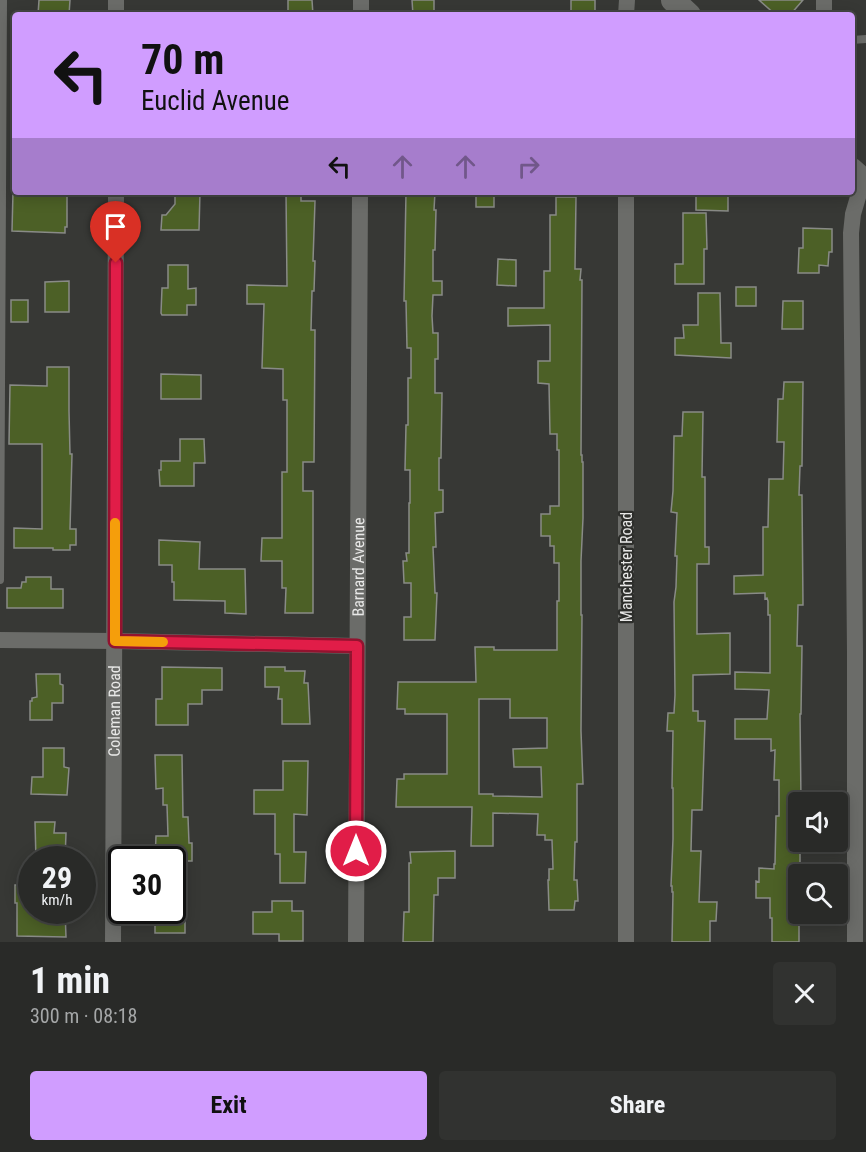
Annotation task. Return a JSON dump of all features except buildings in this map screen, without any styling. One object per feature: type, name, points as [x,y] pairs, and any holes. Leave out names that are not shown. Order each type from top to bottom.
[{"type":"street","points":[[673,0],[686,12]]},
{"type":"street","points":[[855,942],[860,651],[851,233],[860,177]]},
{"type":"street","name":"Coleman Road","points":[[113,942],[116,195]]},
{"type":"street","name":"Barnard Avenue","points":[[356,942],[360,195]]},
{"type":"street","name":"Manchester Road","points":[[626,195],[626,942]]},
{"type":"street","points":[[0,640],[357,646]]},
{"type":"lane","points":[[0,580],[3,0]]},
{"type":"slow traffic","points":[[115,523],[115,641],[163,642]]},
{"type":"route","points":[[116,263],[115,641],[357,646],[356,851]]}]
